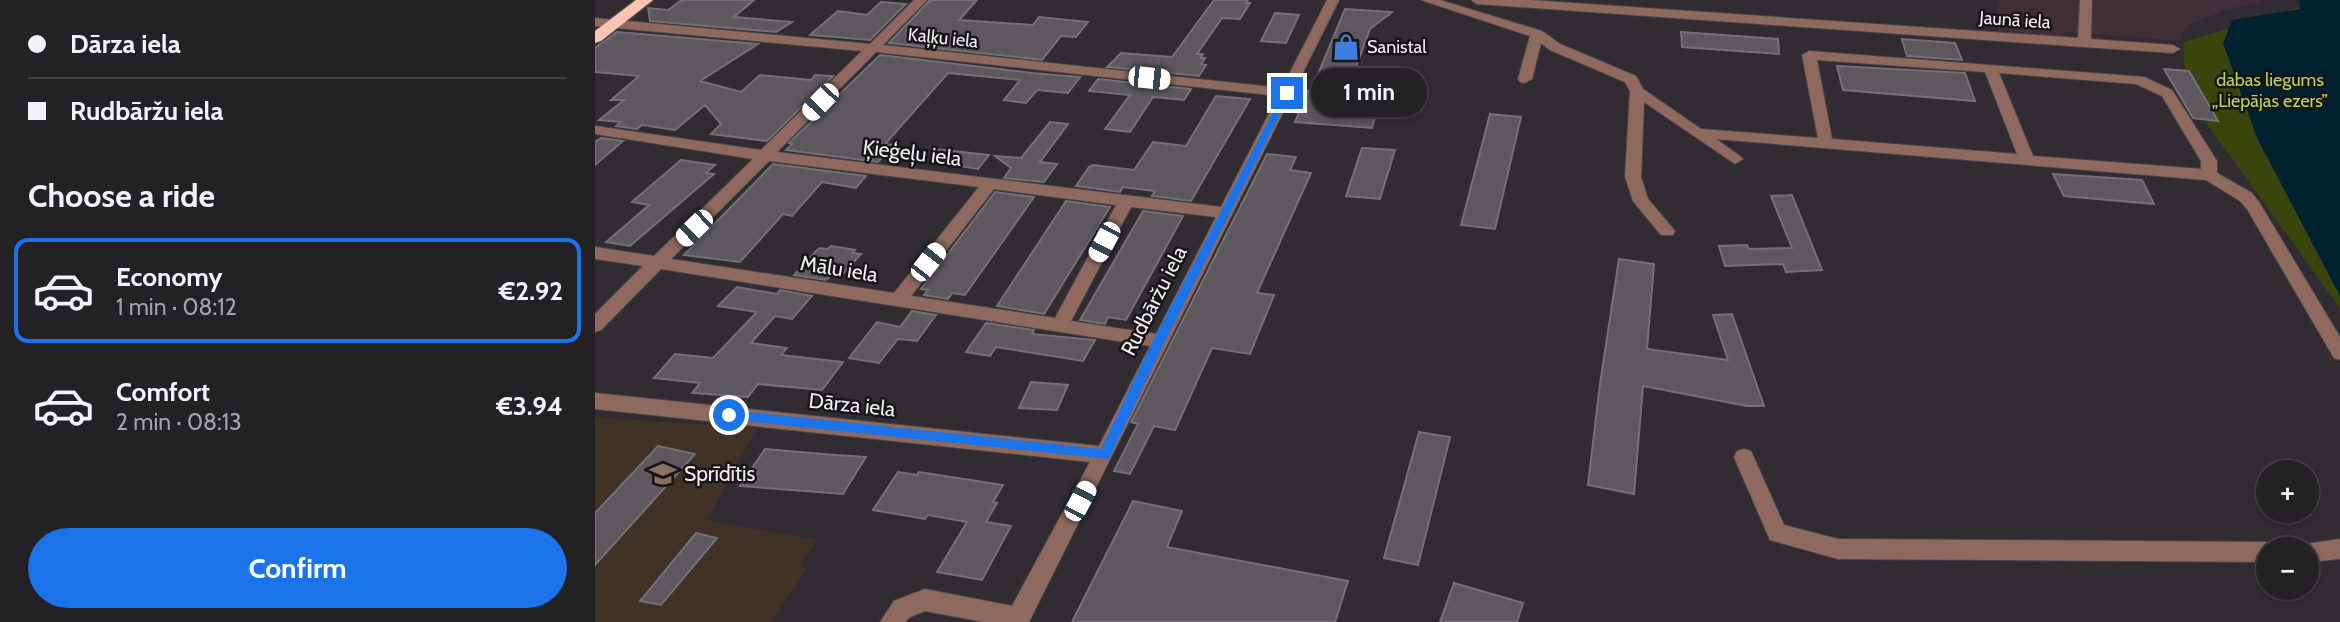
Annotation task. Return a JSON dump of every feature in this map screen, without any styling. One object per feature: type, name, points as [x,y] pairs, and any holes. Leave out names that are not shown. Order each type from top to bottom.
[{"type":"highway","points":[[595,38],[646,0]]},
{"type":"street","points":[[595,325],[921,0]]},
{"type":"street","name":"Rudbāržu iela","points":[[1017,620],[1104,455],[1159,341],[1333,0]]},
{"type":"street","points":[[1427,0],[1537,34],[1555,47],[1631,79],[1637,91],[1735,159]]},
{"type":"street","name":"Jaunā iela","points":[[1476,0],[2173,49]]},
{"type":"street","points":[[2084,43],[2086,0]]},
{"type":"street","name":"Kaļķu iela","points":[[595,22],[873,48],[1287,93]]},
{"type":"street","points":[[1525,79],[1537,34]]},
{"type":"street","points":[[1826,144],[1809,55],[2139,80],[2167,93],[2209,161],[2209,175]]},
{"type":"street","points":[[1990,69],[2027,160]]},
{"type":"street","points":[[1637,91],[1633,177],[1641,201],[1667,231]]},
{"type":"street","name":"Ķieģeļu iela","points":[[595,130],[767,156],[1224,213]]},
{"type":"street","points":[[1698,133],[2209,175],[2246,197],[2253,206],[2340,353]]},
{"type":"street","points":[[897,301],[990,184]]},
{"type":"street","points":[[1060,325],[1126,201]]},
{"type":"street","name":"Mālu iela","points":[[595,253],[1159,341]]},
{"type":"street","name":"Dārza iela","points":[[595,401],[1104,455]]},
{"type":"street","points":[[1744,457],[1777,533],[1838,550],[2256,552]]},
{"type":"street","points":[[2319,551],[2340,549]]},
{"type":"street","points":[[891,622],[902,609],[925,600],[1017,620]]},
{"type":"shaded area","points":[[1998,0],[2261,2],[2225,10],[2191,24],[2184,28],[2180,41],[2064,32],[2067,39],[1998,33]]},
{"type":"shaded area","name":"Sprīdītis","points":[[595,417],[757,428],[707,520],[817,540],[799,566],[807,569],[770,622],[595,622]]},
{"type":"green space","name":"dabas liegums „Liepājas ezers”","points":[[2340,0],[2340,308],[2186,95],[2183,42],[2307,5]]},
{"type":"water","name":"dabas liegums „Liepājas ezers”","points":[[2299,0],[2340,0],[2340,296],[2257,138],[2223,43],[2232,20],[2300,9]]},
{"type":"building","points":[[682,0],[754,0],[734,17],[792,22],[776,32],[650,21],[648,8],[668,10]]},
{"type":"building","points":[[930,0],[977,0],[959,20],[1033,25],[1039,17],[1088,22],[1076,37],[1061,36],[1042,60],[889,43]]},
{"type":"building","points":[[1214,0],[1248,0],[1246,3],[1250,3],[1240,19],[1222,18],[1197,54],[1203,54],[1201,58],[1205,58],[1201,64],[1206,65],[1199,76],[1107,67],[1121,53],[1172,57]]},
{"type":"building","points":[[881,2],[906,4],[870,40],[810,35],[838,11],[867,15]]},
{"type":"building","points":[[1345,9],[1392,12],[1370,29],[1346,94],[1381,97],[1372,128],[1295,122],[1308,91],[1311,91]]},
{"type":"building","points":[[1275,13],[1299,15],[1286,43],[1261,41]]},
{"type":"building","points":[[617,32],[758,44],[700,81],[741,92],[760,75],[811,80],[815,75],[833,76],[767,141],[711,134],[721,124],[705,105],[675,130],[642,125],[637,129],[616,126],[621,122],[599,120],[624,100],[611,100],[639,76],[595,72],[595,48]]},
{"type":"building","points":[[1681,32],[1778,39],[1779,54],[1682,47]]},
{"type":"building","points":[[1902,39],[1955,43],[1962,60],[1907,56]]},
{"type":"building","points":[[880,55],[1080,77],[1068,93],[1037,90],[1026,103],[1004,100],[1020,80],[948,73],[885,144],[893,145],[878,162],[786,150],[792,144],[789,143]]},
{"type":"building","points":[[1837,66],[1965,73],[1975,101],[1843,90]]},
{"type":"building","points":[[2164,69],[2189,71],[2218,121],[2193,118]]},
{"type":"building","points":[[1098,79],[1191,89],[1184,100],[1153,97],[1130,132],[1105,129],[1130,95],[1089,91]]},
{"type":"building","points":[[1216,96],[1250,99],[1191,201],[1152,196],[1155,191],[1123,187],[1120,192],[1076,186],[1093,165],[1134,170],[1153,142],[1186,146]]},
{"type":"building","points":[[1490,114],[1521,117],[1495,229],[1461,225]]},
{"type":"building","points":[[1050,122],[1068,124],[1040,162],[1057,164],[1044,182],[1004,178],[1011,168],[995,156],[1021,158]]},
{"type":"building","points":[[601,138],[623,141],[595,165],[595,142]]},
{"type":"building","points":[[1362,148],[1395,150],[1380,199],[1346,196]]},
{"type":"building","points":[[935,149],[989,155],[978,169],[934,162]]},
{"type":"building","points":[[1267,154],[1296,157],[1290,170],[1311,173],[1257,293],[1274,295],[1250,354],[1212,348],[1175,430],[1154,426],[1130,474],[1114,471],[1138,424],[1131,422]]},
{"type":"building","points":[[681,160],[715,165],[706,173],[714,174],[630,246],[606,242],[649,205],[632,202]]},
{"type":"building","points":[[773,164],[866,176],[856,188],[822,182],[792,216],[783,214],[740,262],[684,255]]},
{"type":"building","points":[[2053,174],[2142,180],[2154,204],[2064,196]]},
{"type":"building","points":[[995,192],[1034,197],[965,295],[952,293],[948,299],[924,295],[928,290],[921,289]]},
{"type":"building","points":[[1792,195],[1822,270],[1786,272],[1783,264],[1725,266],[1719,246],[1747,245],[1749,249],[1792,248],[1771,196]]},
{"type":"building","points":[[1066,201],[1110,207],[1044,314],[997,306]]},
{"type":"building","points":[[1143,211],[1183,216],[1126,320],[1108,317],[1105,324],[1080,320]]},
{"type":"building","points":[[831,246],[855,250],[852,253],[861,254],[841,276],[832,275],[826,280],[794,275],[819,248],[828,249]]},
{"type":"building","points":[[1619,259],[1654,264],[1647,349],[1728,360],[1713,315],[1732,314],[1764,406],[1747,406],[1643,386],[1634,494],[1588,485]]},
{"type":"building","points":[[737,287],[777,294],[780,290],[812,296],[792,319],[775,316],[751,343],[787,348],[781,355],[843,362],[822,390],[758,384],[748,397],[692,393],[700,383],[654,378],[675,354],[713,358],[757,312],[718,306]]},
{"type":"building","points":[[912,311],[936,315],[917,341],[898,339],[879,363],[849,358],[877,322],[900,327]]},
{"type":"building","points":[[986,323],[1034,330],[1032,334],[1095,340],[1083,361],[996,347],[990,356],[966,352]]},
{"type":"building","points":[[1031,382],[1068,385],[1057,410],[1019,408]]},
{"type":"building","points":[[1419,432],[1450,437],[1418,565],[1384,558]]},
{"type":"building","points":[[658,446],[695,454],[595,565],[595,513]]},
{"type":"building","points":[[765,449],[866,457],[843,494],[740,486]]},
{"type":"building","points":[[898,472],[917,475],[919,472],[1003,485],[986,522],[1011,526],[982,580],[937,572],[967,522],[928,515],[925,519],[873,510]]},
{"type":"building","points":[[1133,501],[1182,511],[1167,547],[1348,581],[1335,622],[1072,622]]},
{"type":"building","points":[[696,533],[717,538],[661,605],[640,601]]},
{"type":"building","points":[[1454,583],[1523,603],[1517,622],[1440,622]]},
{"type":"place","name":"Sanistal","points":[[1346,47]]},
{"type":"place","name":"Sprīdītis","points":[[663,474]]},
{"type":"route","points":[[729,415],[1104,455],[1159,341],[1287,93]]}]
